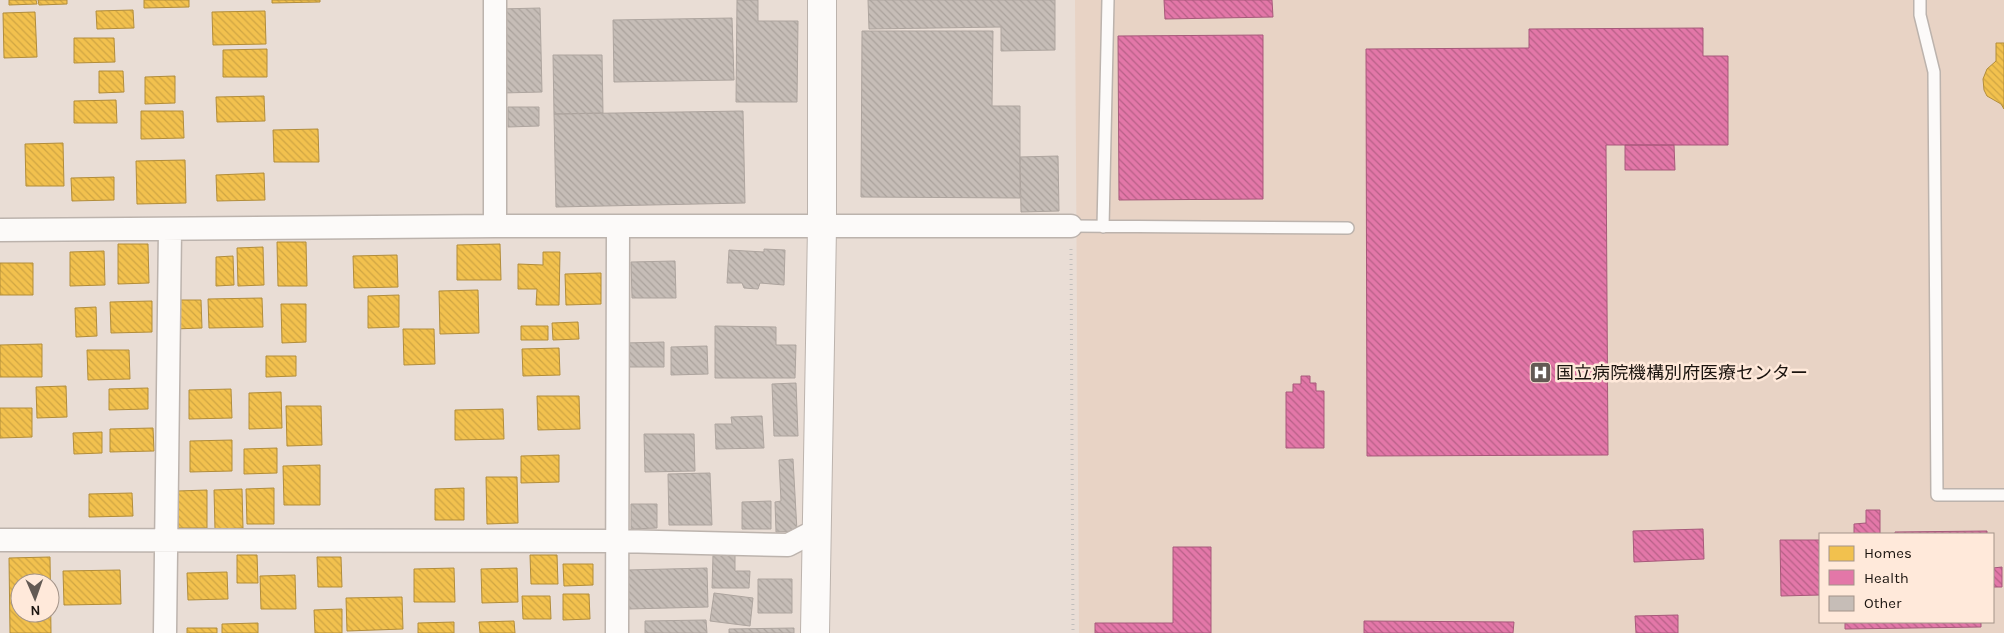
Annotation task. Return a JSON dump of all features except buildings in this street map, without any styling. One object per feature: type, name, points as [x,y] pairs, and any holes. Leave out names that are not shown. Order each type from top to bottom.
[{"type":"street","points":[[495,0],[495,226]]},
{"type":"street","points":[[815,633],[822,227],[822,0]]},
{"type":"street","points":[[0,230],[495,226],[1071,226]]},
{"type":"street","points":[[617,633],[618,227]]},
{"type":"street","points":[[165,633],[170,230]]},
{"type":"street","points":[[0,540],[618,540],[788,545],[817,530]]},
{"type":"lane","points":[[1103,227],[1108,0]]},
{"type":"lane","points":[[1920,0],[1920,15],[1934,72],[1937,495],[2004,495]]},
{"type":"lane","points":[[1071,226],[1348,228]]},
{"type":"path","points":[[1071,226],[1074,633]]},
{"type":"shaded area","name":"国立病院機構別府医療センター","points":[[1075,0],[2004,0],[2004,633],[1079,633]]},
{"type":"place","name":"国立病院機構別府医療センター","points":[[1540,373]]}]
